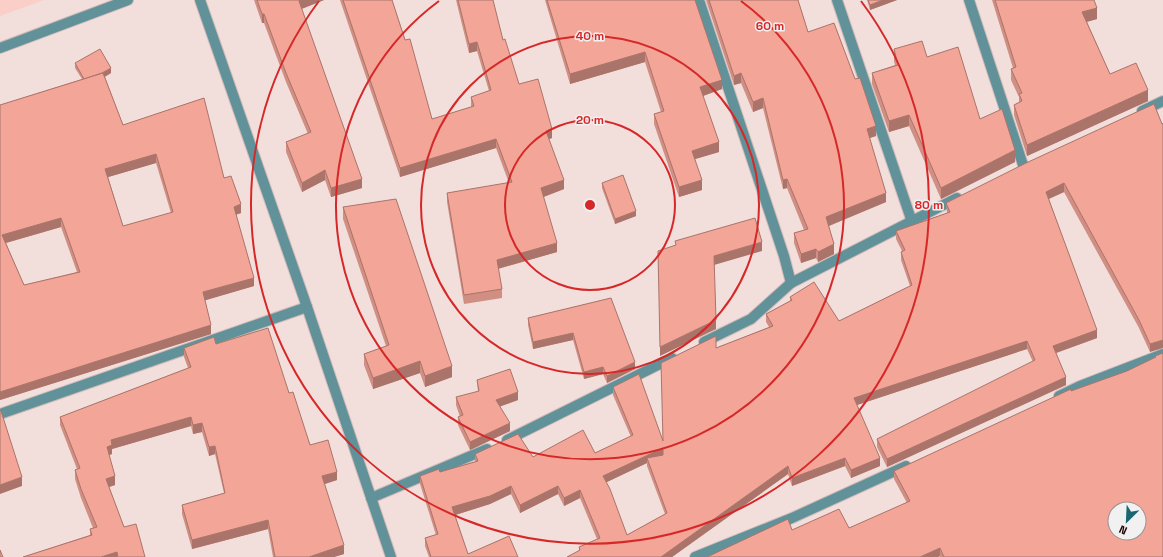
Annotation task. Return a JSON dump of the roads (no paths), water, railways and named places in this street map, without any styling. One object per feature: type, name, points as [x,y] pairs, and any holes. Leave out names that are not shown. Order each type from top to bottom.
[{"type":"street","points":[[0,48],[128,0]]},
{"type":"street","points":[[200,0],[307,307],[391,557]]},
{"type":"street","points":[[699,0],[784,256],[791,283]]},
{"type":"street","points":[[837,0],[912,222]]},
{"type":"street","points":[[969,0],[1023,165]]},
{"type":"street","points":[[1135,114],[1163,101]]},
{"type":"street","points":[[695,347],[751,319],[791,283],[968,193]]},
{"type":"street","points":[[0,414],[307,307]]},
{"type":"street","points":[[371,498],[484,451],[681,354]]},
{"type":"street","points":[[1051,399],[1080,386],[1163,354]]},
{"type":"street","points":[[695,557],[792,518],[914,462]]}]
